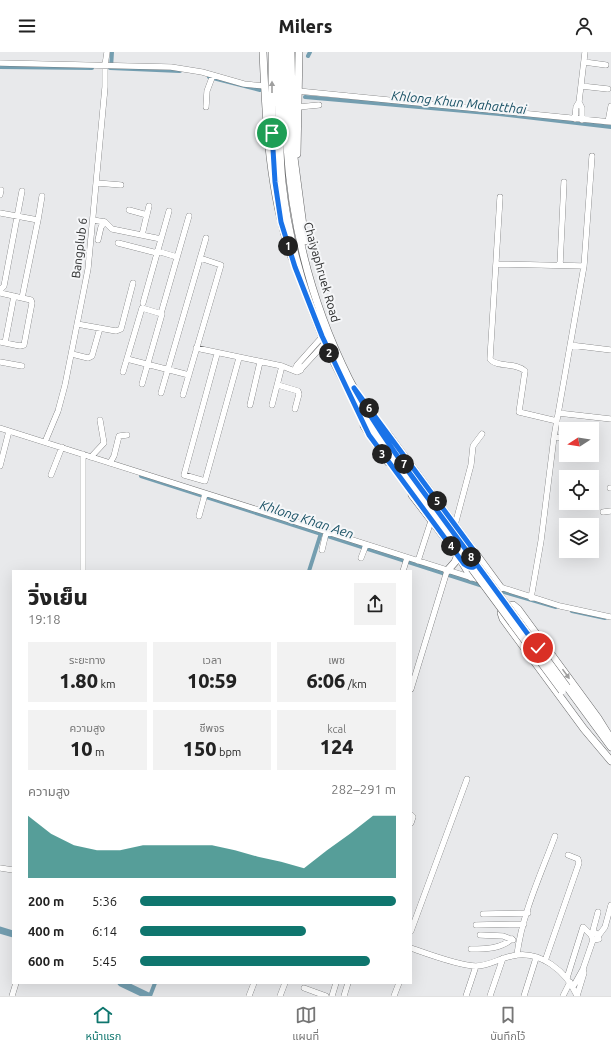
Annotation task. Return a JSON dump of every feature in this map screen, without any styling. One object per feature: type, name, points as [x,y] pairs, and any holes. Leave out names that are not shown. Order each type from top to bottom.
[{"type":"main road","points":[[263,52],[268,143],[285,237],[309,303]]},
{"type":"main road","points":[[272,52],[272,133],[275,182]]},
{"type":"main road","name":"Chaiyaphruek Road","points":[[279,52],[282,106],[293,205],[304,258],[327,330],[352,390]]},
{"type":"main road","name":"Chaiyaphruek Road","points":[[286,52],[280,156],[285,202],[295,252],[309,303],[323,340],[352,390],[422,495],[564,689],[611,759]]},
{"type":"main road","points":[[291,52],[292,135],[298,198],[313,289]]},
{"type":"main road","points":[[298,198],[299,54]]},
{"type":"main road","points":[[352,390],[369,435],[431,521],[458,555],[471,577]]},
{"type":"main road","points":[[352,390],[501,588]]},
{"type":"main road","points":[[464,564],[472,568],[476,565],[478,559],[475,552]]},
{"type":"main road","points":[[446,574],[456,562],[458,555]]},
{"type":"main road","points":[[611,739],[598,718],[518,609],[513,604],[503,608],[501,613],[503,619],[584,729],[611,759]]},
{"type":"main road","name":"Chaiyaphruek Road","points":[[564,689],[611,747]]},
{"type":"street","name":"Bangplub 6","points":[[45,442],[58,411],[72,354],[88,269],[97,183],[107,52]]},
{"type":"street","points":[[578,120],[582,108],[579,102],[585,52]]},
{"type":"street","points":[[584,62],[606,65]]},
{"type":"street","points":[[0,63],[171,66],[244,84],[265,86]]},
{"type":"street","points":[[206,107],[210,83],[213,76]]},
{"type":"street","points":[[581,86],[608,89]]},
{"type":"street","points":[[298,91],[610,122],[611,106]]},
{"type":"street","points":[[298,107],[319,105]]},
{"type":"street","points":[[530,598],[542,541],[554,437],[584,266],[592,156]]},
{"type":"street","points":[[560,265],[564,182]]},
{"type":"street","points":[[97,183],[121,185]]},
{"type":"street","points":[[14,296],[2,343],[20,346],[24,345],[32,303],[31,300],[0,292],[4,286],[22,191]]},
{"type":"street","points":[[22,298],[42,196]]},
{"type":"street","points":[[500,197],[490,359],[494,362],[521,367],[524,371],[519,412],[557,421]]},
{"type":"street","points":[[142,235],[149,206]]},
{"type":"street","points":[[129,210],[147,215]]},
{"type":"street","points":[[143,303],[169,211]]},
{"type":"street","points":[[0,213],[38,220]]},
{"type":"street","points":[[162,310],[189,216]]},
{"type":"street","points":[[93,220],[105,222],[112,229],[161,239]]},
{"type":"street","points":[[98,240],[101,227],[105,222]]},
{"type":"street","points":[[162,393],[206,238]]},
{"type":"street","points":[[118,243],[177,257]]},
{"type":"street","points":[[184,395],[196,348],[221,264],[200,258]]},
{"type":"street","points":[[496,264],[584,266]]},
{"type":"street","points":[[78,324],[116,331],[121,329],[133,283]]},
{"type":"street","points":[[123,372],[142,308],[162,314],[142,384]]},
{"type":"street","points":[[72,354],[88,358],[92,356],[100,328]]},
{"type":"street","points":[[196,348],[217,354],[282,366],[298,367],[323,340]]},
{"type":"street","points":[[570,345],[611,350]]},
{"type":"street","points":[[217,354],[184,475],[206,481],[239,358]]},
{"type":"street","points":[[127,359],[189,375]]},
{"type":"street","points":[[0,362],[22,366]]},
{"type":"street","points":[[250,405],[260,362]]},
{"type":"street","points":[[272,405],[282,366]]},
{"type":"street","points":[[278,385],[298,391],[299,394],[295,409]]},
{"type":"street","points":[[558,413],[611,419]]},
{"type":"street","points":[[91,457],[104,443],[100,420]]},
{"type":"street","points":[[0,428],[204,495],[418,561],[446,574],[471,577],[530,598],[560,606],[611,616]]},
{"type":"street","points":[[0,466],[9,431]]},
{"type":"street","points":[[455,525],[471,465],[473,446],[482,434]]},
{"type":"street","points":[[110,463],[114,456],[119,436],[127,435]]},
{"type":"street","points":[[554,437],[559,437]]},
{"type":"street","points":[[51,475],[61,448]]},
{"type":"street","points":[[83,455],[83,570]]},
{"type":"street","points":[[199,516],[204,495]]},
{"type":"street","points":[[603,512],[611,511]]},
{"type":"street","points":[[418,561],[431,521]]},
{"type":"street","points":[[322,550],[325,533]]},
{"type":"street","points":[[362,556],[366,546]]},
{"type":"street","points":[[403,570],[406,558]]},
{"type":"street","points":[[412,686],[446,574]]},
{"type":"street","points":[[412,928],[467,779]]},
{"type":"street","points":[[517,954],[524,924],[555,836]]},
{"type":"street","points":[[545,961],[579,863],[578,859],[568,855]]},
{"type":"street","points":[[0,868],[12,870]]},
{"type":"street","points":[[592,936],[596,933],[599,935],[605,927],[611,905]]},
{"type":"street","points":[[577,996],[584,973],[583,969],[598,912]]},
{"type":"street","points":[[483,914],[528,913]]},
{"type":"street","points":[[476,925],[524,924]]},
{"type":"street","points":[[563,996],[570,982],[583,927],[592,936]]},
{"type":"street","points":[[480,935],[503,936],[519,941]]},
{"type":"street","points":[[471,949],[497,948],[512,939]]},
{"type":"street","points":[[412,950],[476,966],[486,965],[502,958],[517,954],[536,958],[545,961],[558,969],[570,982],[577,996]]},
{"type":"street","points":[[490,996],[502,958]]},
{"type":"street","points":[[524,996],[536,958]]},
{"type":"street","points":[[466,996],[476,966]]},
{"type":"street","points":[[570,982],[583,969]]},
{"type":"street","points":[[12,996],[16,984]]},
{"type":"street","points":[[249,996],[254,984]]},
{"type":"street","points":[[280,996],[285,984]]},
{"type":"street","points":[[332,996],[336,984]]},
{"type":"street","points":[[344,996],[348,984]]},
{"type":"street","points":[[394,996],[399,984]]},
{"type":"street","points":[[304,988],[326,996]]},
{"type":"waterway","points":[[111,68],[112,52]]},
{"type":"waterway","points":[[308,56],[310,52]]},
{"type":"waterway","name":"Khlong Khun Mahatthai","points":[[0,67],[92,68]]},
{"type":"waterway","name":"Khlong Khun Mahatthai","points":[[110,68],[180,71]]},
{"type":"waterway","name":"Khlong Khun Mahatthai","points":[[209,77],[260,90]]},
{"type":"waterway","name":"Khlong Khun Mahatthai","points":[[305,97],[499,114],[611,127]]},
{"type":"waterway","name":"Khlong Khan Aen","points":[[141,476],[483,586]]},
{"type":"waterway","points":[[309,570],[321,533]]},
{"type":"waterway","name":"Khlong Khan Aen","points":[[497,590],[556,607]]},
{"type":"waterway","name":"Khlong Khan Aen","points":[[572,611],[605,618]]},
{"type":"waterway","points":[[0,930],[12,934]]},
{"type":"waterway","points":[[123,984],[148,996]]},
{"type":"waterway","points":[[150,996],[155,984]]},
{"type":"route","points":[[272,133],[276,194],[285,237],[322,336],[369,435],[464,564],[470,568],[474,567],[476,565],[478,563],[475,552],[354,388],[389,444],[424,493],[453,532],[481,571],[538,648]]}]
